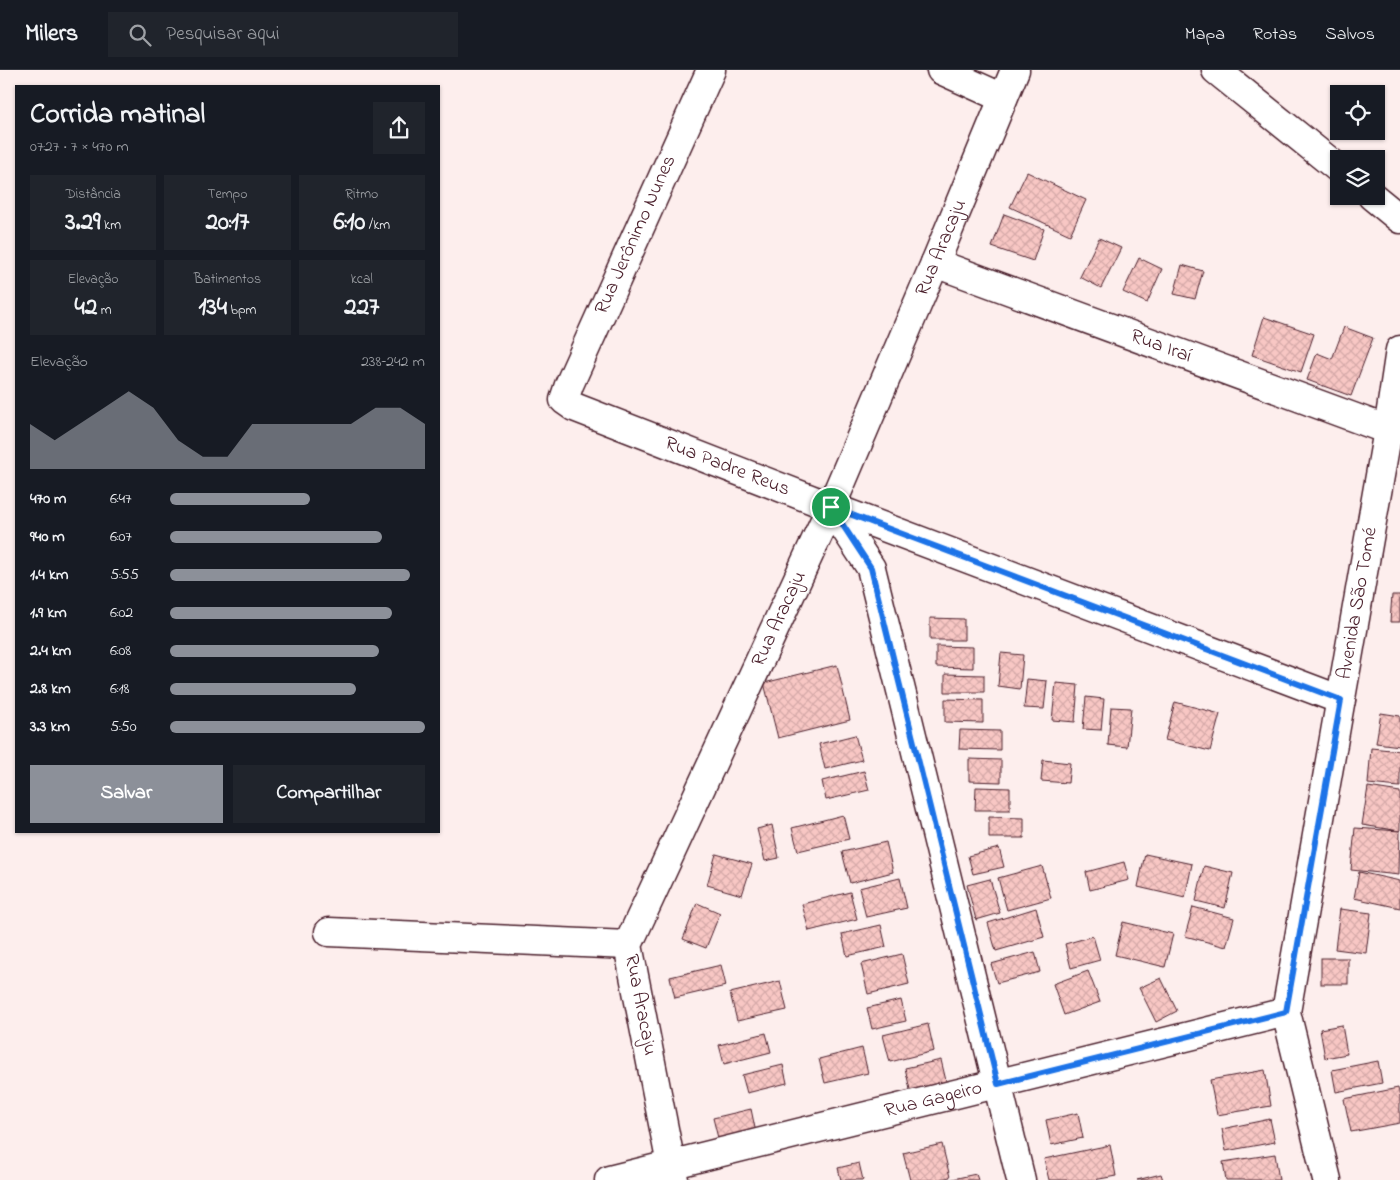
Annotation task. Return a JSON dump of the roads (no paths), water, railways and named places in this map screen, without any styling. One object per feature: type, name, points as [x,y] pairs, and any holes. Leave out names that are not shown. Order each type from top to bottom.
[{"type":"street","name":"Rua Jerônimo Nunes","points":[[564,400],[568,385],[711,70]]},
{"type":"street","points":[[941,70],[1003,98]]},
{"type":"street","name":"Rua Aracaju","points":[[672,1172],[628,945],[831,507],[1015,70]]},
{"type":"street","points":[[1216,70],[1330,162]]},
{"type":"street","points":[[1383,205],[1400,218]]},
{"type":"street","name":"Rua Iraí","points":[[935,263],[1388,430]]},
{"type":"street","name":"Avenida São Tomé","points":[[1327,1180],[1286,1012],[1388,430],[1400,350]]},
{"type":"street","name":"Rua Padre Reus","points":[[564,400],[574,407],[831,507],[1341,700]]},
{"type":"street","points":[[831,507],[871,568],[1021,1180]]},
{"type":"street","points":[[329,932],[628,945]]},
{"type":"street","name":"Rua Gageiro","points":[[609,1180],[672,1172],[998,1084],[1286,1012]]}]
